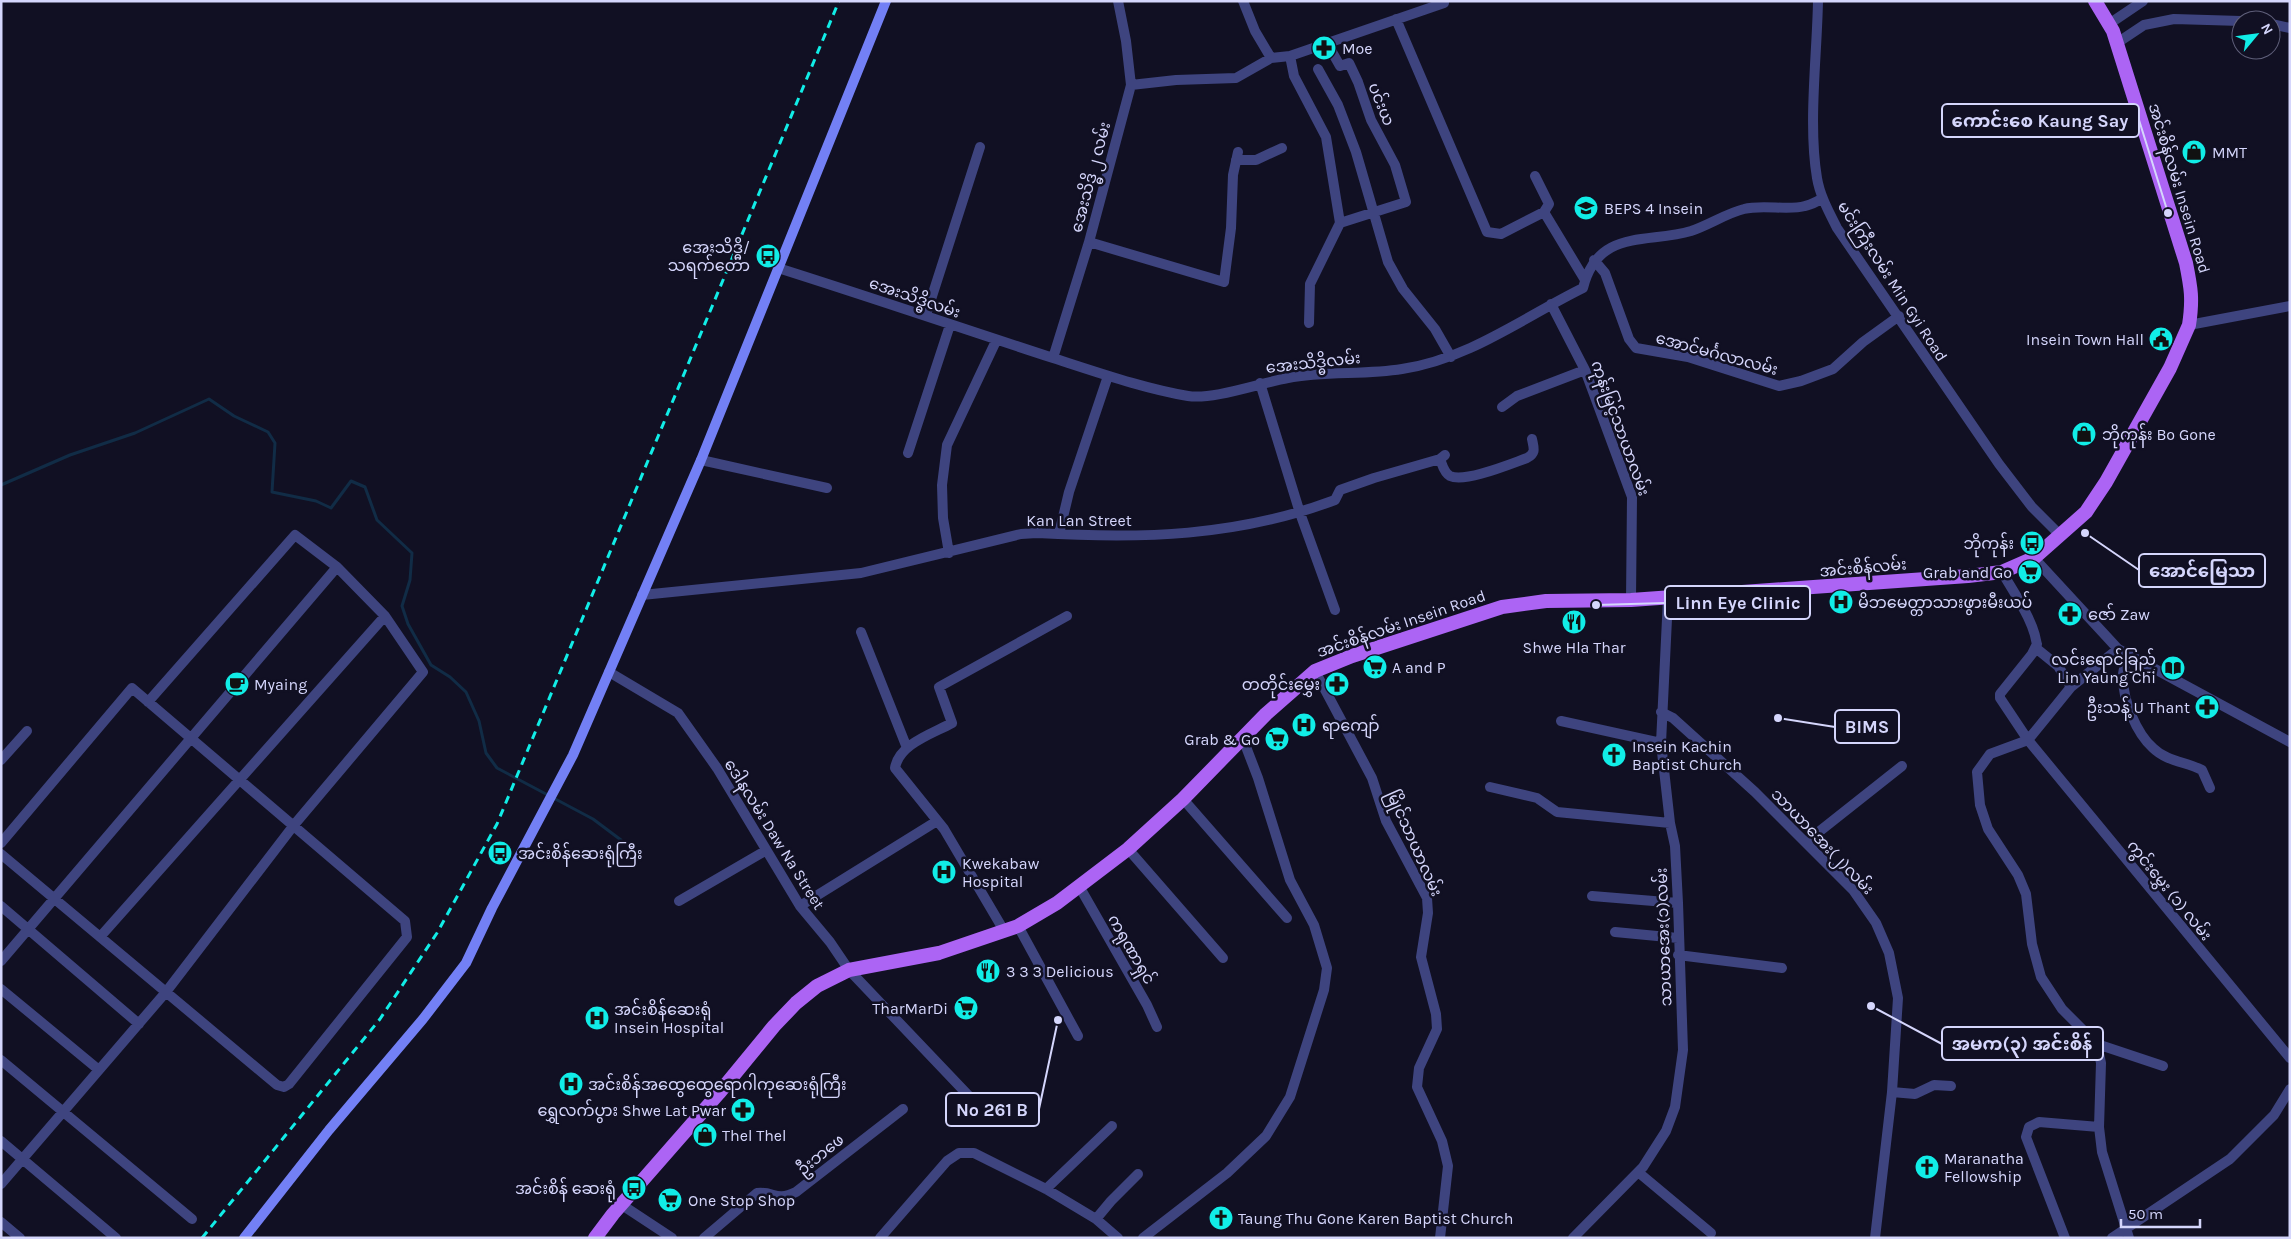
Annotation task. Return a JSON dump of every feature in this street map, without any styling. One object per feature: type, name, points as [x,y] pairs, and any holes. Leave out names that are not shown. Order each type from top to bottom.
[{"type":"main road","points":[[244,1238],[330,1130],[423,1019],[466,963],[492,908],[573,755],[701,460],[886,1]]},
{"type":"main road","name":"အင်းစိန်လမ်း Insein Road","points":[[2060,535],[2086,512],[2106,482],[2170,368],[2189,325],[2192,294],[2186,263],[2117,42],[2095,1]]},
{"type":"main road","name":"အင်းစိန်လမ်း","points":[[1747,593],[2002,572],[2034,558],[2060,535]]},
{"type":"main road","name":"အင်းစိန်လမ်း Insein Road","points":[[595,1238],[774,1026],[796,1003],[817,986],[849,970],[939,953],[1018,926],[1057,903],[1128,849],[1183,800],[1266,714],[1315,671],[1352,656],[1502,607],[1546,600],[1632,600],[1747,593]]},
{"type":"street","name":"အေးသိဒ္ဓိ ၂ လမ်း","points":[[1053,358],[1088,242],[1125,100],[1131,85],[1126,41],[1118,1]]},
{"type":"street","points":[[1243,1],[1255,31],[1271,58]]},
{"type":"street","name":"မင်းကြီးလမ်း Min Gyi Road","points":[[1818,1],[1814,146],[1817,179],[1822,199],[1837,228],[1944,387],[2032,507],[2060,535]]},
{"type":"street","points":[[2109,24],[2143,1]]},
{"type":"street","points":[[1131,85],[1176,80],[1236,78],[1271,58],[1290,56],[1444,2]]},
{"type":"street","points":[[1396,19],[1487,232],[1501,234],[1544,212],[1549,204],[1535,176]]},
{"type":"street","points":[[2117,42],[2144,25],[2174,19],[2231,21]]},
{"type":"street","name":"ပင်းယ","points":[[1327,43],[1340,66],[1349,63],[1358,82],[1371,120],[1395,165],[1406,202],[1374,212]]},
{"type":"street","points":[[1290,56],[1294,76],[1326,137],[1340,223],[1310,284],[1309,323]]},
{"type":"street","points":[[1318,69],[1338,105],[1356,152],[1388,262],[1402,289],[1435,329],[1451,357]]},
{"type":"street","points":[[926,315],[980,147]]},
{"type":"street","points":[[1088,242],[1224,282],[1231,228],[1233,175],[1237,156],[1256,160],[1282,148]]},
{"type":"street","points":[[1594,260],[1608,249],[1628,241],[1689,231],[1744,209],[1804,207],[1822,199]]},
{"type":"street","points":[[1340,223],[1374,212]]},
{"type":"street","points":[[1544,212],[1585,280]]},
{"type":"street","name":"အေးသိဒ္ဓိလမ်း","points":[[778,268],[926,315],[996,341],[1108,376],[1190,396],[1216,395],[1260,383],[1298,376],[1403,370],[1451,357],[1473,348],[1583,288],[1594,260]]},
{"type":"street","name":"အောင်မင်္ဂလာလမ်း","points":[[1594,260],[1606,273],[1629,339],[1636,348],[1688,357],[1779,386],[1801,381],[1833,369],[1863,342],[1898,316]]},
{"type":"street","name":"ကုန်းမြင့်သာယာလမ်း","points":[[1551,304],[1585,370],[1632,497],[1632,600]]},
{"type":"street","points":[[2189,325],[2290,306]]},
{"type":"street","points":[[908,453],[950,324]]},
{"type":"street","points":[[949,553],[943,518],[942,485],[947,446],[996,341]]},
{"type":"street","points":[[1502,407],[1517,396],[1585,370]]},
{"type":"street","points":[[1058,534],[1069,492],[1108,376]]},
{"type":"street","points":[[1260,383],[1300,513],[1335,610]]},
{"type":"street","name":"Kan Lan Street","points":[[642,595],[861,573],[1021,534],[1184,534],[1211,532],[1300,513],[1336,500],[1340,490],[1443,457],[1446,473],[1451,476],[1472,476],[1532,455],[1535,450],[1532,439]]},
{"type":"street","points":[[701,460],[827,488]]},
{"type":"street","points":[[1,1184],[166,992],[294,825],[423,672],[386,616],[337,566],[295,535],[148,702]]},
{"type":"street","points":[[2034,558],[2118,649],[2290,742]]},
{"type":"street","points":[[1,961],[337,566]]},
{"type":"street","points":[[2002,572],[2026,612],[2037,643],[2037,649],[2058,666],[2071,687]]},
{"type":"street","name":"သာယာအေး(၁)လမ်း","points":[[1572,1238],[1638,1172],[1660,1143],[1675,1107],[1683,1050],[1678,955],[1678,903],[1675,846],[1670,823],[1661,743],[1668,598]]},
{"type":"street","points":[[100,937],[386,616]]},
{"type":"street","points":[[1003,930],[944,829],[895,768],[897,758],[907,748],[952,723],[939,687],[1067,616]]},
{"type":"street","points":[[861,632],[907,748]]},
{"type":"street","name":"ကွင်းမွှေး (၁) လမ်း","points":[[2037,643],[2032,654],[1999,696],[2028,740],[2290,1058]]},
{"type":"street","points":[[2118,649],[2071,687],[2028,740],[1990,754],[1977,772],[1980,805],[1988,828],[2018,875],[2026,894],[2032,944],[2041,977],[2062,1010],[2097,1044],[2163,1066]]},
{"type":"street","points":[[2128,656],[2122,676],[2124,688],[2141,733],[2153,748],[2172,760],[2192,765],[2202,770],[2210,788]]},
{"type":"street","name":"မြိုင်သာယာလမ်း","points":[[1315,671],[1372,778],[1386,821],[1427,898],[1428,913],[1421,956],[1436,1014],[1437,1029],[1419,1068],[1417,1088],[1442,1141],[1448,1166],[1440,1238]]},
{"type":"street","name":"ဒေါနလမ်း Daw Na Street","points":[[609,672],[678,713],[716,768],[800,906],[830,942],[849,970],[987,1115]]},
{"type":"street","points":[[1,842],[132,688],[405,921],[407,937],[289,1084],[284,1087],[277,1086],[1,854]]},
{"type":"street","name":"သာယာအေး(၂)လမ်း","points":[[1661,712],[1672,718],[1755,792],[1853,890],[1876,923],[1889,953],[1898,998],[1892,1092],[1875,1238]]},
{"type":"street","points":[[1561,721],[1661,743]]},
{"type":"street","points":[[1,760],[27,731]]},
{"type":"street","points":[[1143,1238],[1227,1173],[1266,1136],[1290,1097],[1324,990],[1327,968],[1314,925],[1290,880],[1258,778],[1243,739]]},
{"type":"street","points":[[1806,842],[1902,766]]},
{"type":"street","points":[[1490,787],[1537,798],[1557,812],[1670,823]]},
{"type":"street","points":[[1183,800],[1287,918]]},
{"type":"street","points":[[800,906],[937,821]]},
{"type":"street","points":[[1128,849],[1223,958]]},
{"type":"street","points":[[679,901],[765,851]]},
{"type":"street","name":"ကရုဏာရှင်","points":[[1079,886],[1147,1005],[1157,1028]]},
{"type":"street","points":[[1592,896],[1678,903]]},
{"type":"street","points":[[1,906],[139,1024]]},
{"type":"street","points":[[1018,926],[1078,1036]]},
{"type":"street","points":[[1615,932],[1678,938]]},
{"type":"street","points":[[1678,955],[1782,968]]},
{"type":"street","points":[[1,989],[99,1070]]},
{"type":"street","points":[[2097,1044],[2101,1063],[2099,1127],[2102,1152],[2127,1234]]},
{"type":"street","points":[[1,1060],[192,1219]]},
{"type":"street","points":[[1892,1092],[1915,1094],[1934,1085],[1951,1086]]},
{"type":"street","points":[[2112,1238],[2127,1234],[2230,1159],[2274,1115],[2290,1089]]},
{"type":"street","name":"ဦးဘဖေ","points":[[704,1238],[757,1193],[764,1192],[779,1198],[796,1192],[903,1109]]},
{"type":"street","points":[[2065,1238],[2026,1137],[2030,1127],[2039,1122],[2099,1127]]},
{"type":"street","points":[[1046,1189],[1112,1126]]},
{"type":"street","points":[[1,1141],[116,1238]]},
{"type":"street","points":[[880,1238],[947,1161],[959,1153],[974,1153],[1046,1189],[1096,1219],[1118,1238]]},
{"type":"street","points":[[1638,1172],[1711,1233]]},
{"type":"street","points":[[1096,1219],[1138,1174]]},
{"type":"street","points":[[622,1204],[672,1238]]},
{"type":"street","points":[[1,1222],[20,1238]]},
{"type":"waterway","points":[[1,485],[70,455],[135,433],[209,399],[234,416],[268,432],[275,443],[272,492],[316,501],[331,508],[351,481],[365,487],[377,520],[412,553],[410,580],[402,606],[408,624],[431,665],[450,677],[466,692],[479,721],[486,753],[497,768],[593,819],[621,840]]},
{"type":"railway","points":[[202,1238],[380,1019],[437,933],[497,824],[839,1]]},
{"type":"place","name":"Moe","points":[[1324,48]]},
{"type":"place","name":"MMT","points":[[2194,152]]},
{"type":"place","name":"BEPS 4 Insein","points":[[1586,208]]},
{"type":"place","name":"ကောင်းစေ Kaung Say","points":[[2168,213]]},
{"type":"place","name":"အေးသိဒ္ဓိ/ သရက်တော","points":[[768,256]]},
{"type":"place","name":"Insein Town Hall","points":[[2161,339]]},
{"type":"place","name":"ဘိုကုန်း Bo Gone","points":[[2084,434]]},
{"type":"place","name":"အောင်မြေသာ","points":[[2085,533]]},
{"type":"place","name":"ဘိုကုန်း","points":[[2032,543]]},
{"type":"place","name":"Grab and Go","points":[[2030,572]]},
{"type":"place","name":"မိဘမေတ္တာသားဖွားမီးယပ်","points":[[1841,602]]},
{"type":"place","name":"Linn Eye Clinic","points":[[1596,605]]},
{"type":"place","name":"ဇော် Zaw","points":[[2070,614]]},
{"type":"place","name":"Shwe Hla Thar","points":[[1574,622]]},
{"type":"place","name":"A and P","points":[[1375,667]]},
{"type":"place","name":"လင်းရောင်ခြည် Lin Yaung Chi","points":[[2173,668]]},
{"type":"place","name":"Myaing","points":[[237,684]]},
{"type":"place","name":"တတိုင်းမွှေး","points":[[1337,684]]},
{"type":"place","name":"ဦးသန့် U Thant","points":[[2207,707]]},
{"type":"place","name":"BIMS","points":[[1778,718]]},
{"type":"place","name":"ရာကျော်","points":[[1304,725]]},
{"type":"place","name":"Grab & Go","points":[[1277,739]]},
{"type":"place","name":"Insein Kachin Baptist Church","points":[[1614,755]]},
{"type":"place","name":"အင်းစိန်ဆေးရုံကြီး","points":[[500,853]]},
{"type":"place","name":"Kwekabaw Hospital","points":[[944,872]]},
{"type":"place","name":"3 3 3 Delicious","points":[[988,971]]},
{"type":"place","name":"အမက(၃) အင်းစိန်","points":[[1871,1006]]},
{"type":"place","name":"TharMarDi","points":[[966,1008]]},
{"type":"place","name":"အင်းစိန်ဆေးရုံ Insein Hospital","points":[[597,1018]]},
{"type":"place","name":"No 261 B","points":[[1058,1020]]},
{"type":"place","name":"အင်းစိန်အထွေထွေရောဂါကုဆေးရုံကြီး","points":[[571,1084]]},
{"type":"place","name":"ရွှေလက်ပွား Shwe Lat Pwar","points":[[743,1110]]},
{"type":"place","name":"Thel Thel","points":[[705,1135]]},
{"type":"place","name":"Maranatha Fellowship","points":[[1927,1167]]},
{"type":"place","name":"အင်းစိန် ဆေးရုံ","points":[[634,1188]]},
{"type":"place","name":"One Stop Shop","points":[[670,1200]]},
{"type":"place","name":"Taung Thu Gone Karen Baptist Church","points":[[1221,1218]]}]
